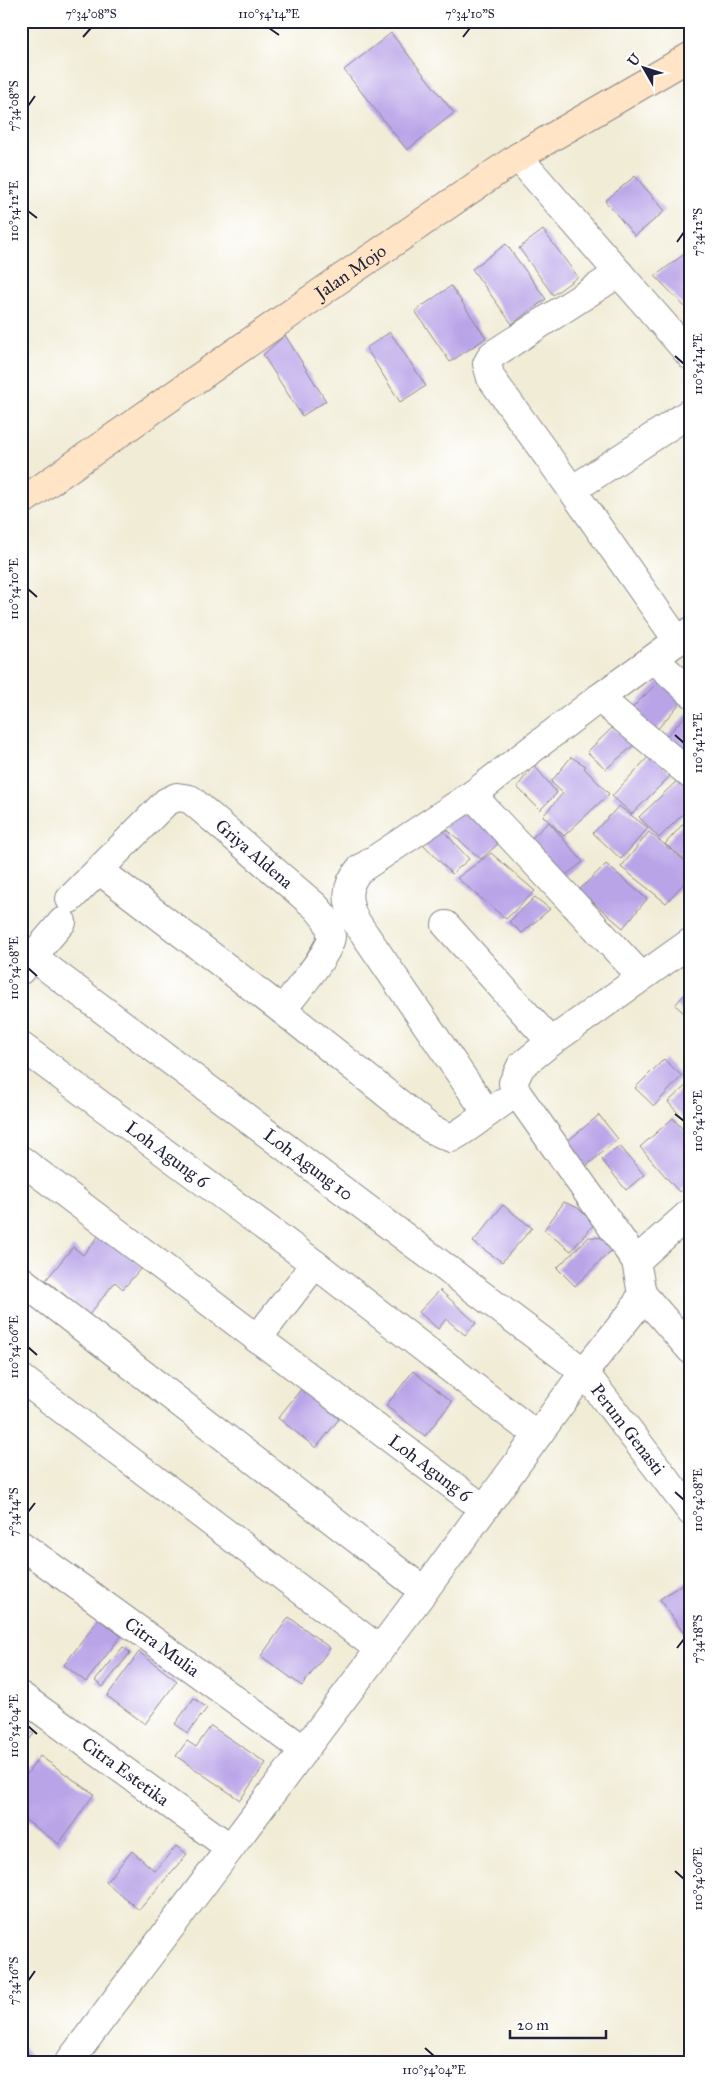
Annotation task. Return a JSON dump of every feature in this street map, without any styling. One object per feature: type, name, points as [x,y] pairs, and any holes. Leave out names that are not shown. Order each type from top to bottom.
[{"type":"street","name":"Jalan Mojo","points":[[21,502],[518,156],[691,56]]},
{"type":"street","points":[[518,156],[691,356]]},
{"type":"street","points":[[487,1113],[355,920],[349,907],[348,892],[352,878],[360,870],[472,795],[598,698],[684,636],[499,392],[486,364],[492,355],[619,273]]},
{"type":"street","points":[[572,490],[691,412]]},
{"type":"street","points":[[654,659],[691,693]]},
{"type":"street","points":[[598,698],[691,775]]},
{"type":"street","points":[[472,795],[641,976]]},
{"type":"street","name":"Griya Aldena","points":[[27,963],[99,870],[166,802],[178,797],[184,797],[190,799],[315,906],[328,922],[332,938],[324,954],[282,1010]]},
{"type":"street","points":[[99,870],[282,1010],[431,1129],[451,1138],[471,1127],[487,1113],[517,1093]]},
{"type":"street","points":[[446,925],[551,1042]]},
{"type":"street","points":[[691,942],[551,1042],[522,1066],[513,1083],[517,1093],[636,1261],[642,1294],[691,1350]]},
{"type":"street","name":"Loh Agung 10","points":[[27,963],[584,1372]]},
{"type":"street","name":"Loh Agung 6","points":[[21,1046],[315,1264],[522,1424]]},
{"type":"street","name":"Loh Agung 6","points":[[21,1160],[484,1509]]},
{"type":"street","points":[[636,1261],[691,1212]]},
{"type":"street","points":[[257,1339],[315,1264]]},
{"type":"street","points":[[21,1280],[424,1591]]},
{"type":"street","points":[[69,2062],[229,1847],[424,1591],[584,1372],[634,1311],[642,1294]]},
{"type":"street","name":"Perum Genasti","points":[[584,1372],[691,1512]]},
{"type":"street","points":[[21,1378],[379,1648]]},
{"type":"street","name":"Citra Mulia","points":[[21,1545],[303,1749]]},
{"type":"street","name":"Citra Estetika","points":[[21,1696],[229,1847]]},
{"type":"building","points":[[391,33],[454,113],[407,150],[344,70]]},
{"type":"building","points":[[635,176],[665,211],[635,236],[605,201]]},
{"type":"building","points":[[543,230],[578,277],[553,295],[519,248]]},
{"type":"building","points":[[506,244],[546,299],[512,324],[472,269]]},
{"type":"building","points":[[691,249],[691,313],[655,276]]},
{"type":"building","points":[[451,286],[486,338],[450,362],[415,311]]},
{"type":"building","points":[[390,332],[426,386],[400,402],[366,348]]},
{"type":"building","points":[[285,335],[326,401],[302,416],[263,355]]},
{"type":"building","points":[[663,677],[688,694],[654,733],[628,712]]},
{"type":"building","points":[[691,710],[691,751],[684,759],[662,741]]},
{"type":"building","points":[[612,728],[634,745],[606,769],[587,752]]},
{"type":"building","points":[[650,755],[672,774],[632,814],[612,796]]},
{"type":"building","points":[[571,757],[586,766],[584,768],[609,794],[564,836],[543,816],[563,793],[551,782]]},
{"type":"building","points":[[534,765],[557,793],[540,810],[517,787]]},
{"type":"building","points":[[683,775],[691,782],[691,806],[659,838],[639,817]]},
{"type":"building","points":[[474,799],[508,835],[481,859],[444,827]]},
{"type":"building","points":[[619,806],[648,828],[621,859],[593,833]]},
{"type":"building","points":[[691,815],[691,864],[665,844]]},
{"type":"building","points":[[549,822],[583,862],[559,880],[524,845]]},
{"type":"building","points":[[437,824],[469,859],[452,874],[422,843]]},
{"type":"building","points":[[649,832],[691,866],[691,875],[666,903],[621,867]]},
{"type":"building","points":[[491,853],[535,891],[506,919],[457,878]]},
{"type":"building","points":[[606,864],[647,899],[623,928],[579,890]]},
{"type":"building","points":[[535,897],[550,909],[522,933],[509,922]]},
{"type":"building","points":[[691,987],[691,1019],[675,1005]]},
{"type":"building","points":[[664,1059],[682,1076],[654,1106],[635,1088]]},
{"type":"building","points":[[691,1081],[691,1127],[668,1102]]},
{"type":"building","points":[[599,1115],[618,1139],[584,1168],[564,1144]]},
{"type":"building","points":[[673,1118],[691,1139],[691,1182],[679,1192],[640,1147]]},
{"type":"building","points":[[620,1146],[644,1175],[626,1190],[602,1160]]},
{"type":"building","points":[[564,1202],[578,1208],[594,1224],[571,1251],[544,1230]]},
{"type":"building","points":[[503,1205],[532,1228],[502,1262],[473,1242]]},
{"type":"building","points":[[101,1233],[142,1267],[123,1289],[115,1282],[89,1315],[46,1280],[73,1247],[83,1255]]},
{"type":"building","points":[[589,1237],[605,1238],[614,1248],[575,1286],[557,1268]]},
{"type":"building","points":[[440,1290],[476,1323],[465,1335],[446,1319],[438,1329],[419,1312]]},
{"type":"building","points":[[413,1371],[452,1402],[425,1436],[386,1406]]},
{"type":"building","points":[[302,1388],[339,1419],[316,1448],[278,1418]]},
{"type":"building","points":[[21,1566],[28,1570],[21,1577]]},
{"type":"building","points":[[691,1578],[691,1644],[660,1599]]},
{"type":"building","points":[[289,1617],[330,1648],[302,1686],[261,1656]]},
{"type":"building","points":[[99,1619],[121,1636],[86,1682],[64,1665]]},
{"type":"building","points":[[123,1647],[130,1653],[103,1687],[95,1681]]},
{"type":"building","points":[[139,1652],[177,1681],[145,1724],[107,1696]]},
{"type":"building","points":[[194,1698],[207,1708],[188,1733],[175,1724]]},
{"type":"building","points":[[21,1725],[34,1734],[21,1749]]},
{"type":"building","points":[[211,1726],[266,1763],[240,1800],[176,1756],[187,1741],[196,1747]]},
{"type":"building","points":[[40,1756],[94,1794],[59,1844],[21,1817],[21,1782]]},
{"type":"building","points":[[176,1846],[187,1854],[139,1910],[106,1882],[132,1851],[155,1871]]},
{"type":"building","points":[[21,2044],[33,2059],[30,2062],[21,2062]]}]
